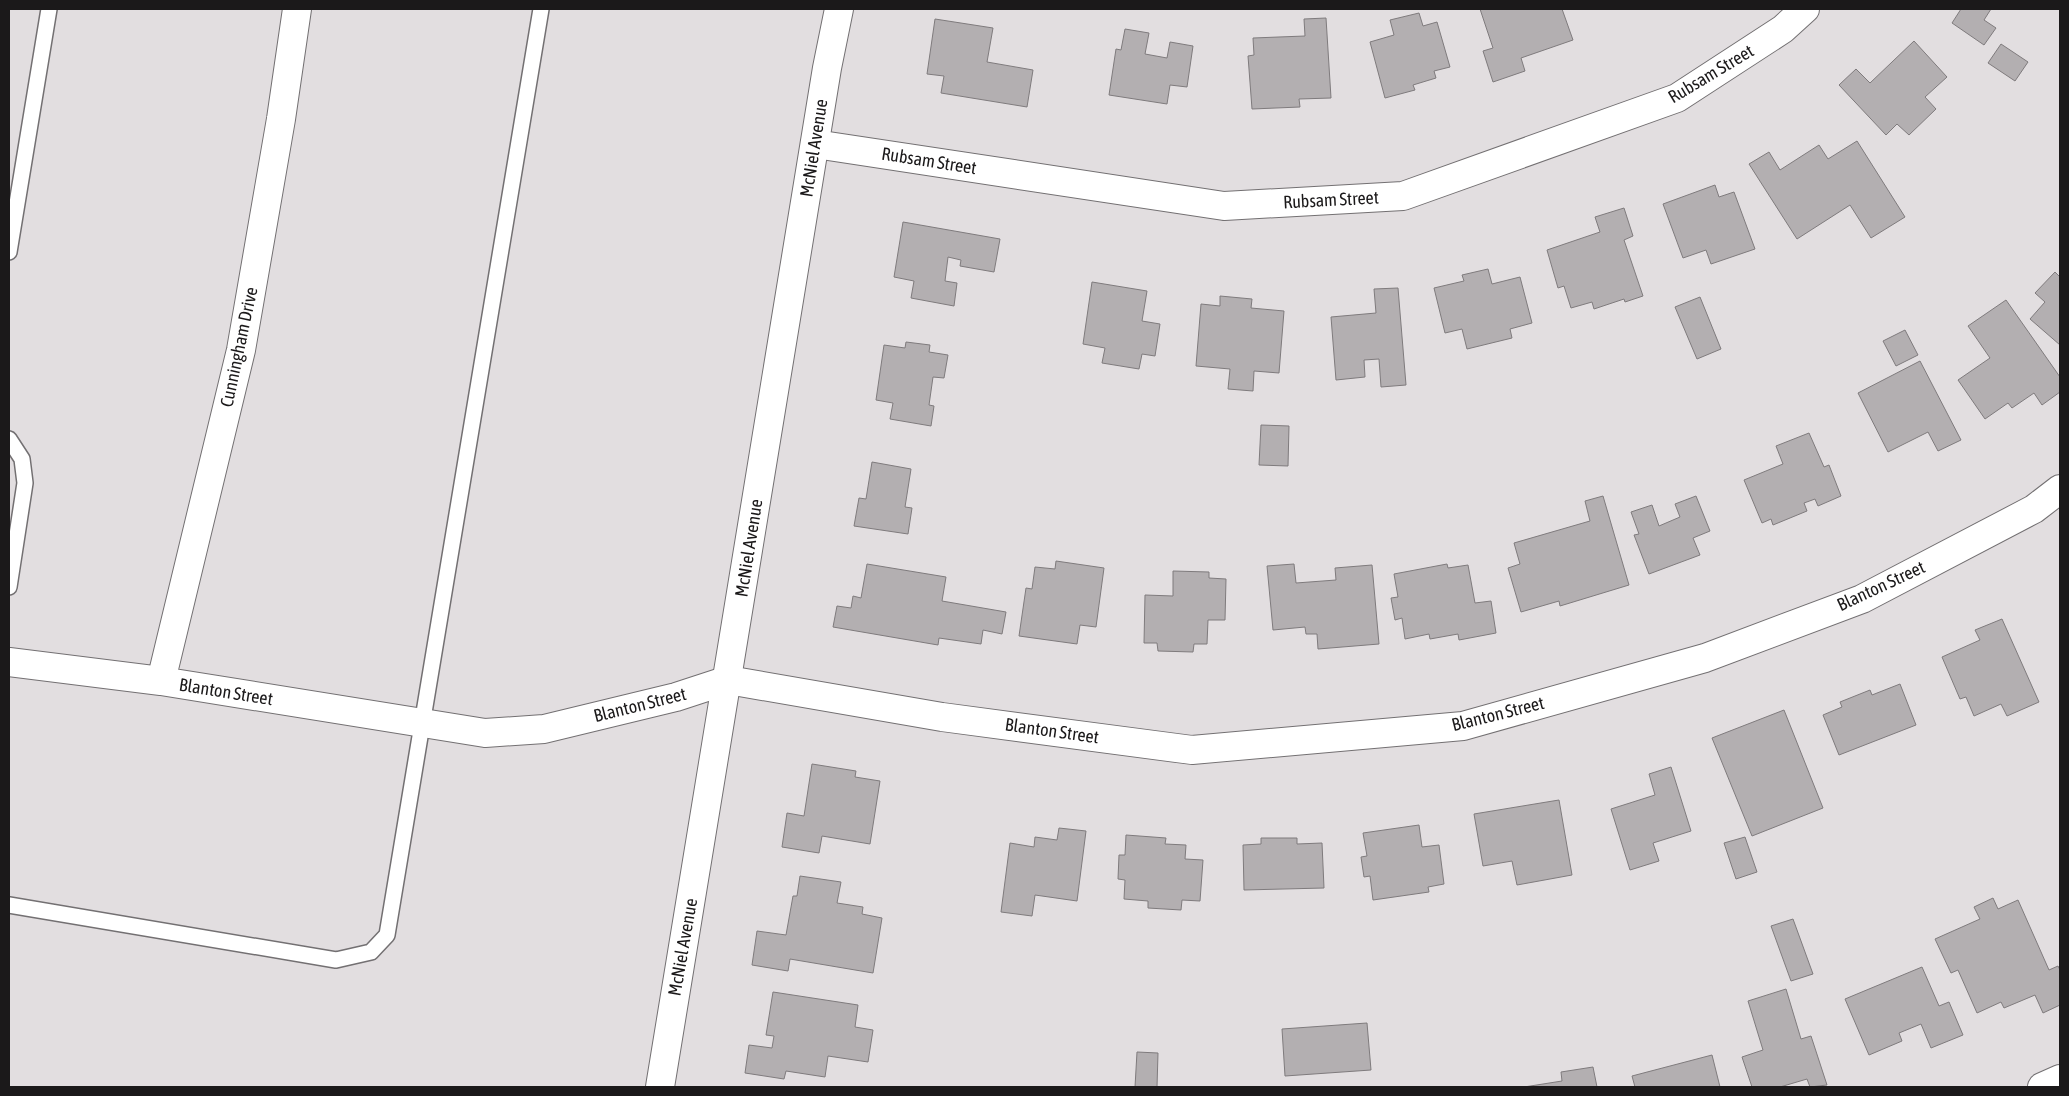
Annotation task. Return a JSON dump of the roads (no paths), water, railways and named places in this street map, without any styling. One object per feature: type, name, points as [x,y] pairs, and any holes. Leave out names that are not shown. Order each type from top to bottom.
[{"type":"street","name":"Cunningham Drive","points":[[160,681],[241,350],[281,120],[297,9]]},
{"type":"street","name":"McNiel Avenue","points":[[660,1087],[815,144],[839,9]]},
{"type":"street","name":"Rubsam Street","points":[[815,144],[1224,206],[1403,196],[1677,98],[1783,29],[1806,9]]},
{"type":"street","name":"Blanton Street","points":[[9,662],[160,681],[485,733],[544,729],[676,698],[728,680],[942,716],[1192,750],[1464,726],[1705,658],[1862,599],[2034,509],[2060,489]]},
{"type":"street","points":[[2042,1087],[2060,1079]]},
{"type":"lane","points":[[9,252],[49,9]]},
{"type":"lane","points":[[9,905],[336,960],[372,952],[387,935],[541,9]]},
{"type":"lane","points":[[9,439],[22,459],[25,484],[9,587]]}]
